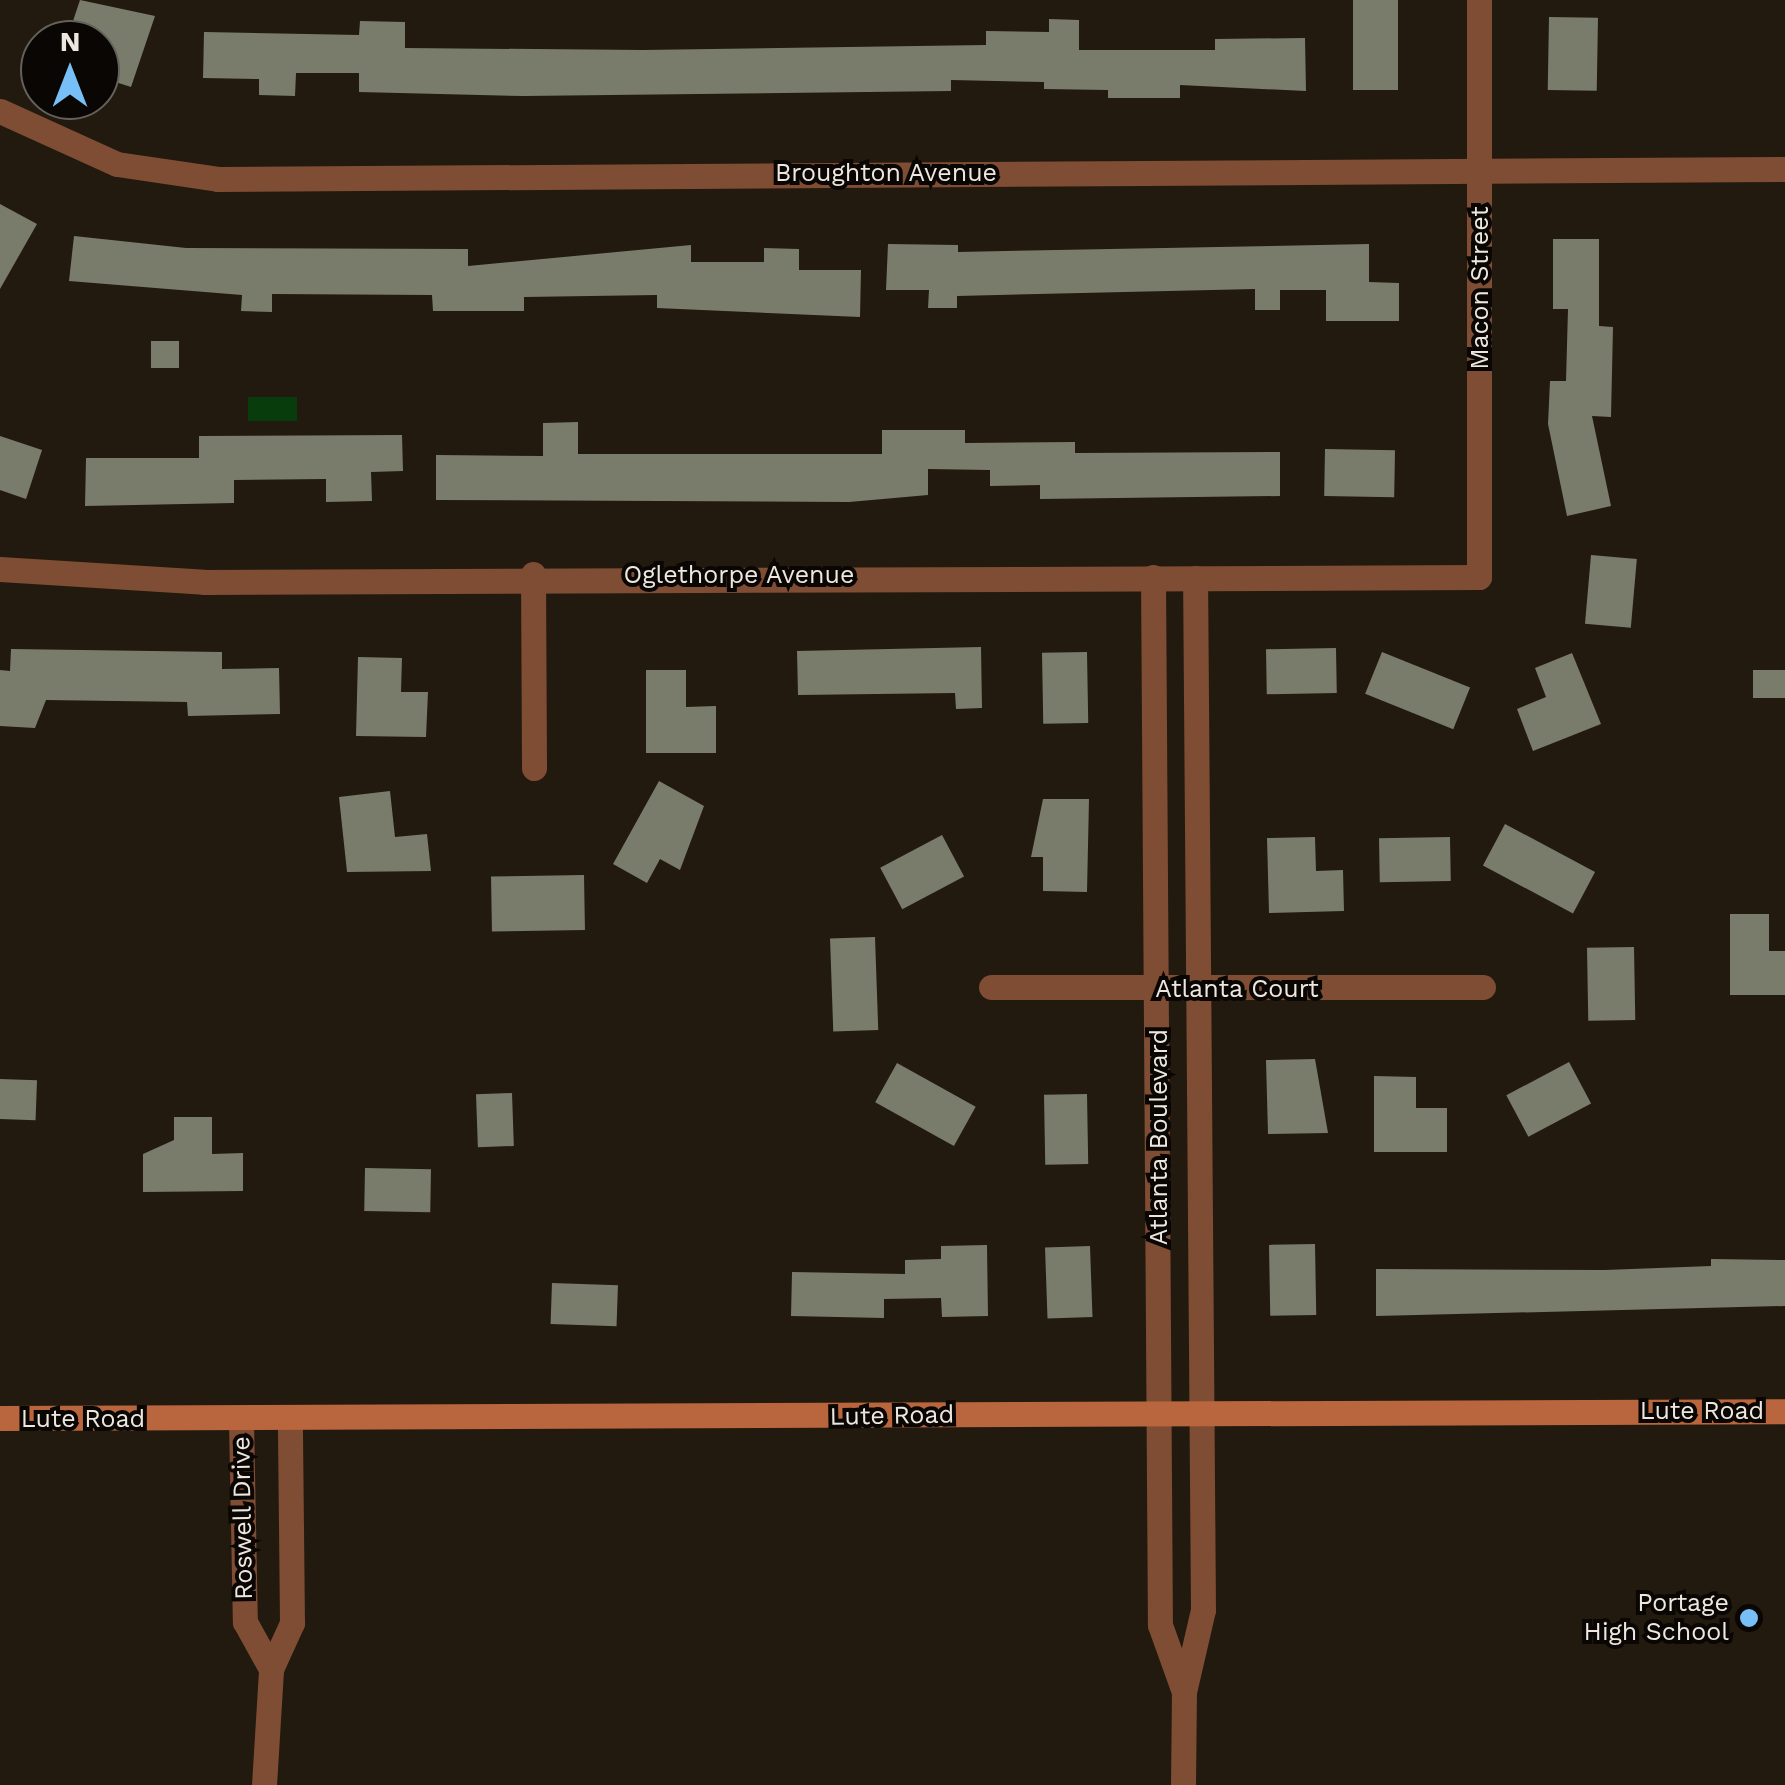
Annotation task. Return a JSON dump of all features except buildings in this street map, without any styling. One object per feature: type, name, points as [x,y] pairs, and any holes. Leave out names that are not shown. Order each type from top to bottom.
[{"type":"street","name":"Macon Street","points":[[1478,0],[1479,576]]},
{"type":"street","name":"Broughton Avenue","points":[[0,111],[117,164],[218,178],[1785,169]]},
{"type":"street","name":"Oglethorpe Avenue","points":[[0,569],[204,582],[533,574],[1479,576]]},
{"type":"street","points":[[533,574],[534,768]]},
{"type":"street","name":"Atlanta Boulevard","points":[[1154,577],[1160,989],[1160,1625],[1184,1692]]},
{"type":"street","name":"Atlanta Boulevard","points":[[1183,1785],[1184,1692],[1204,1610],[1195,578]]},
{"type":"street","name":"Atlanta Court","points":[[991,987],[1482,988]]},
{"type":"street","name":"Lute Road","points":[[0,1418],[290,1420],[1785,1411]]},
{"type":"street","name":"Roswell Drive","points":[[242,1420],[245,1622],[271,1668]]},
{"type":"street","name":"Roswell Drive","points":[[264,1785],[271,1668],[292,1623],[290,1420]]},
{"type":"shaded area","points":[[248,397],[297,397],[297,421],[248,421]]},
{"type":"place","name":"Portage High School","points":[[1749,1618]]}]
